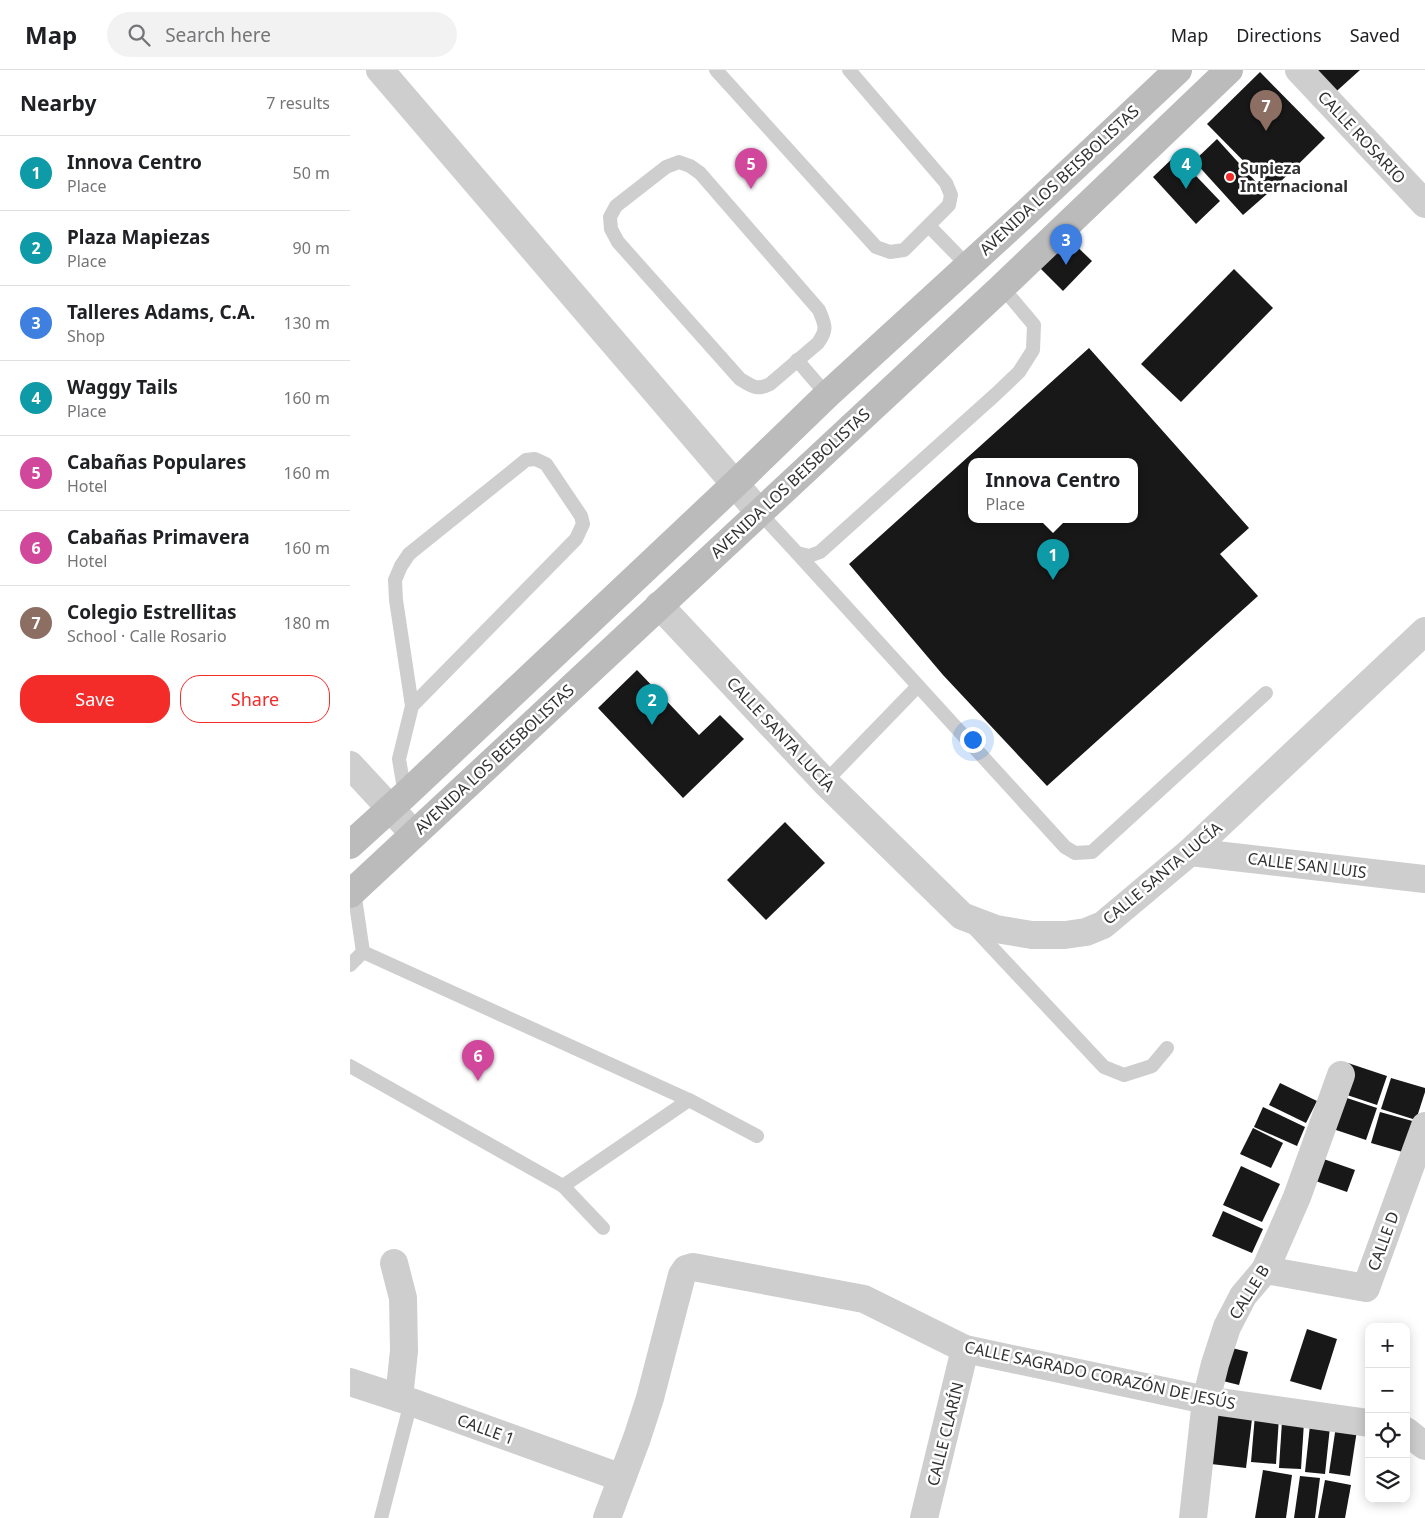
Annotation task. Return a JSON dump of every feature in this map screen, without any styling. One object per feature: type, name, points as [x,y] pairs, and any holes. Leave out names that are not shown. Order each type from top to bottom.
[{"type":"main road","name":"AVENIDA LOS BEISBOLISTAS","points":[[350,845],[735,484],[827,395],[1178,70]]},
{"type":"main road","name":"AVENIDA LOS BEISBOLISTAS","points":[[352,892],[1002,287],[1217,74]]},
{"type":"street","points":[[380,70],[759,512]]},
{"type":"street","name":"CALLE ROSARIO","points":[[1299,70],[1425,204]]},
{"type":"street","name":"CALLE SANTA LUCÍA","points":[[659,605],[825,782],[962,916],[996,929],[1032,935],[1065,935],[1086,932],[1103,925],[1190,852],[1425,631]]},
{"type":"street","points":[[350,765],[398,801],[414,834]]},
{"type":"street","name":"CALLE SAN LUIS","points":[[1190,852],[1425,879]]},
{"type":"street","name":"CALLE B","points":[[1193,1518],[1206,1400],[1227,1327],[1243,1296],[1265,1270],[1297,1197],[1341,1075]]},
{"type":"street","name":"CALLE D","points":[[1265,1270],[1366,1288],[1425,1126]]},
{"type":"street","points":[[394,1263],[403,1298],[405,1400]]},
{"type":"street","name":"CALLE SAGRADO CORAZÓN DE JESÚS","points":[[607,1518],[650,1398],[682,1275],[686,1269],[693,1267],[864,1299],[965,1349],[1206,1400],[1365,1422]]},
{"type":"street","name":"CALLE CLARÍN","points":[[924,1518],[965,1349]]},
{"type":"street","name":"CALLE 1","points":[[350,1382],[622,1478]]},
{"type":"street","points":[[1410,1434],[1425,1446]]},
{"type":"lane","points":[[716,70],[876,247],[890,252],[904,250],[949,205],[951,195],[946,183],[849,70]]},
{"type":"lane","points":[[679,162],[690,166],[700,174],[819,310],[825,326],[824,335],[818,343],[797,360],[770,384],[763,387],[754,387],[740,379],[618,242],[611,229],[610,217],[616,206],[666,167],[679,162]]},
{"type":"lane","points":[[929,226],[967,265]]},
{"type":"lane","points":[[797,553],[809,556],[820,552],[1019,372],[1033,350],[1034,325],[1002,287]]},
{"type":"lane","points":[[797,360],[827,395]]},
{"type":"lane","points":[[398,801],[399,759],[412,706],[396,600],[395,580],[401,566],[409,554],[526,460],[535,459],[546,464],[581,516],[583,524],[576,539],[412,706]]},
{"type":"lane","points":[[759,512],[1065,847],[1074,853],[1092,852],[1266,693]]},
{"type":"lane","points":[[825,782],[918,686]]},
{"type":"lane","points":[[352,892],[363,952]]},
{"type":"lane","points":[[962,916],[1104,1067],[1124,1076],[1152,1066],[1166,1048]]},
{"type":"lane","points":[[350,965],[363,952]]},
{"type":"lane","points":[[363,952],[689,1100],[757,1136]]},
{"type":"lane","points":[[350,1066],[563,1186],[603,1228]]},
{"type":"lane","points":[[563,1186],[689,1100]]},
{"type":"lane","points":[[381,1518],[405,1400]]},
{"type":"building","points":[[1305,70],[1360,70],[1329,98]]},
{"type":"building","points":[[1260,72],[1325,138],[1272,190],[1207,124]]},
{"type":"building","name":"Supieza Internacional","points":[[1217,139],[1267,194],[1243,215],[1194,161]]},
{"type":"building","points":[[1176,155],[1220,201],[1196,224],[1153,177]]},
{"type":"building","points":[[1069,239],[1092,261],[1063,291],[1040,268]]},
{"type":"building","points":[[1234,269],[1273,308],[1181,402],[1141,364]]},
{"type":"building","points":[[1089,348],[1249,528],[1220,554],[1258,596],[1047,786],[943,675],[849,564]]},
{"type":"building","points":[[637,670],[699,735],[720,715],[744,739],[683,798],[598,708]]},
{"type":"building","points":[[785,822],[825,863],[766,920],[727,880]]},
{"type":"building","points":[[1348,1063],[1387,1076],[1377,1105],[1338,1092]]},
{"type":"building","points":[[1391,1078],[1425,1088],[1416,1120],[1381,1109]]},
{"type":"building","points":[[1280,1083],[1317,1101],[1306,1123],[1269,1105]]},
{"type":"building","points":[[1338,1095],[1377,1108],[1366,1140],[1327,1127]]},
{"type":"building","points":[[1263,1107],[1305,1127],[1297,1146],[1254,1127]]},
{"type":"building","points":[[1380,1112],[1416,1122],[1406,1153],[1371,1143]]},
{"type":"building","points":[[1253,1128],[1283,1143],[1271,1168],[1240,1154]]},
{"type":"building","points":[[1315,1156],[1355,1170],[1347,1192],[1307,1178]]},
{"type":"building","points":[[1241,1166],[1280,1184],[1262,1222],[1223,1205]]},
{"type":"building","points":[[1223,1211],[1263,1229],[1252,1253],[1212,1236]]},
{"type":"building","points":[[1307,1329],[1337,1339],[1321,1390],[1290,1381]]},
{"type":"building","points":[[1224,1346],[1248,1352],[1239,1385],[1215,1379]]},
{"type":"building","points":[[1218,1407],[1253,1411],[1246,1468],[1211,1464]]},
{"type":"building","points":[[1255,1415],[1279,1417],[1276,1464],[1251,1462]]},
{"type":"building","points":[[1282,1421],[1304,1422],[1301,1469],[1279,1468]]},
{"type":"building","points":[[1310,1425],[1330,1427],[1325,1474],[1305,1472]]},
{"type":"building","points":[[1336,1426],[1357,1430],[1350,1476],[1329,1473]]},
{"type":"building","points":[[1263,1470],[1292,1475],[1286,1518],[1255,1518]]},
{"type":"building","points":[[1300,1476],[1320,1478],[1315,1518],[1294,1518]]},
{"type":"building","points":[[1325,1480],[1351,1485],[1345,1518],[1318,1518]]},
{"type":"place","name":"Colegio Estrellitas","points":[[1266,131]]},
{"type":"place","name":"Supieza Internacional","points":[[1230,177]]},
{"type":"place","name":"Cabañas Populares","points":[[751,189]]},
{"type":"place","name":"Waggy Tails","points":[[1186,189]]},
{"type":"place","name":"Talleres Adams, C.A.","points":[[1066,265]]},
{"type":"place","name":"Innova Centro","points":[[1053,580]]},
{"type":"place","name":"Plaza Mapiezas","points":[[652,725]]},
{"type":"place","name":"Cabañas Primavera","points":[[478,1081]]}]
